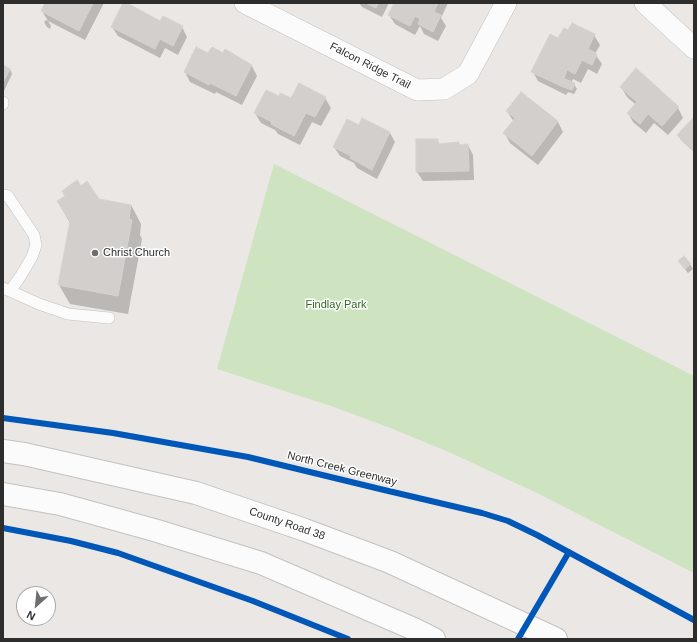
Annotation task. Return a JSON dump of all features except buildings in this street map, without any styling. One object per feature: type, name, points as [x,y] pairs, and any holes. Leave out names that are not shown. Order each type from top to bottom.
[{"type":"main road","name":"County Road 38","points":[[3,451],[24,454],[196,493],[290,525],[390,562],[556,639]]},
{"type":"main road","points":[[3,494],[74,508],[154,530],[261,564],[414,629],[434,639]]},
{"type":"street","name":"Falcon Ridge Trail","points":[[245,3],[417,90],[444,89],[468,74],[506,3]]},
{"type":"street","points":[[644,3],[694,48]]},
{"type":"lane","points":[[3,195],[8,196],[34,235],[36,245],[32,257],[20,277],[6,290],[68,314],[109,318]]},
{"type":"green space","name":"Findlay Park","points":[[274,164],[694,376],[694,573],[537,493],[451,453],[334,407],[217,369]]},
{"type":"cycle path","name":"North Creek Greenway","points":[[3,418],[113,433],[248,457],[482,513],[508,521],[537,535],[694,620]]},
{"type":"cycle path","points":[[3,528],[71,541],[118,553],[253,601],[348,639]]},
{"type":"cycle path","points":[[518,639],[569,552]]},
{"type":"place","name":"Christ Church","points":[[95,253]]}]
